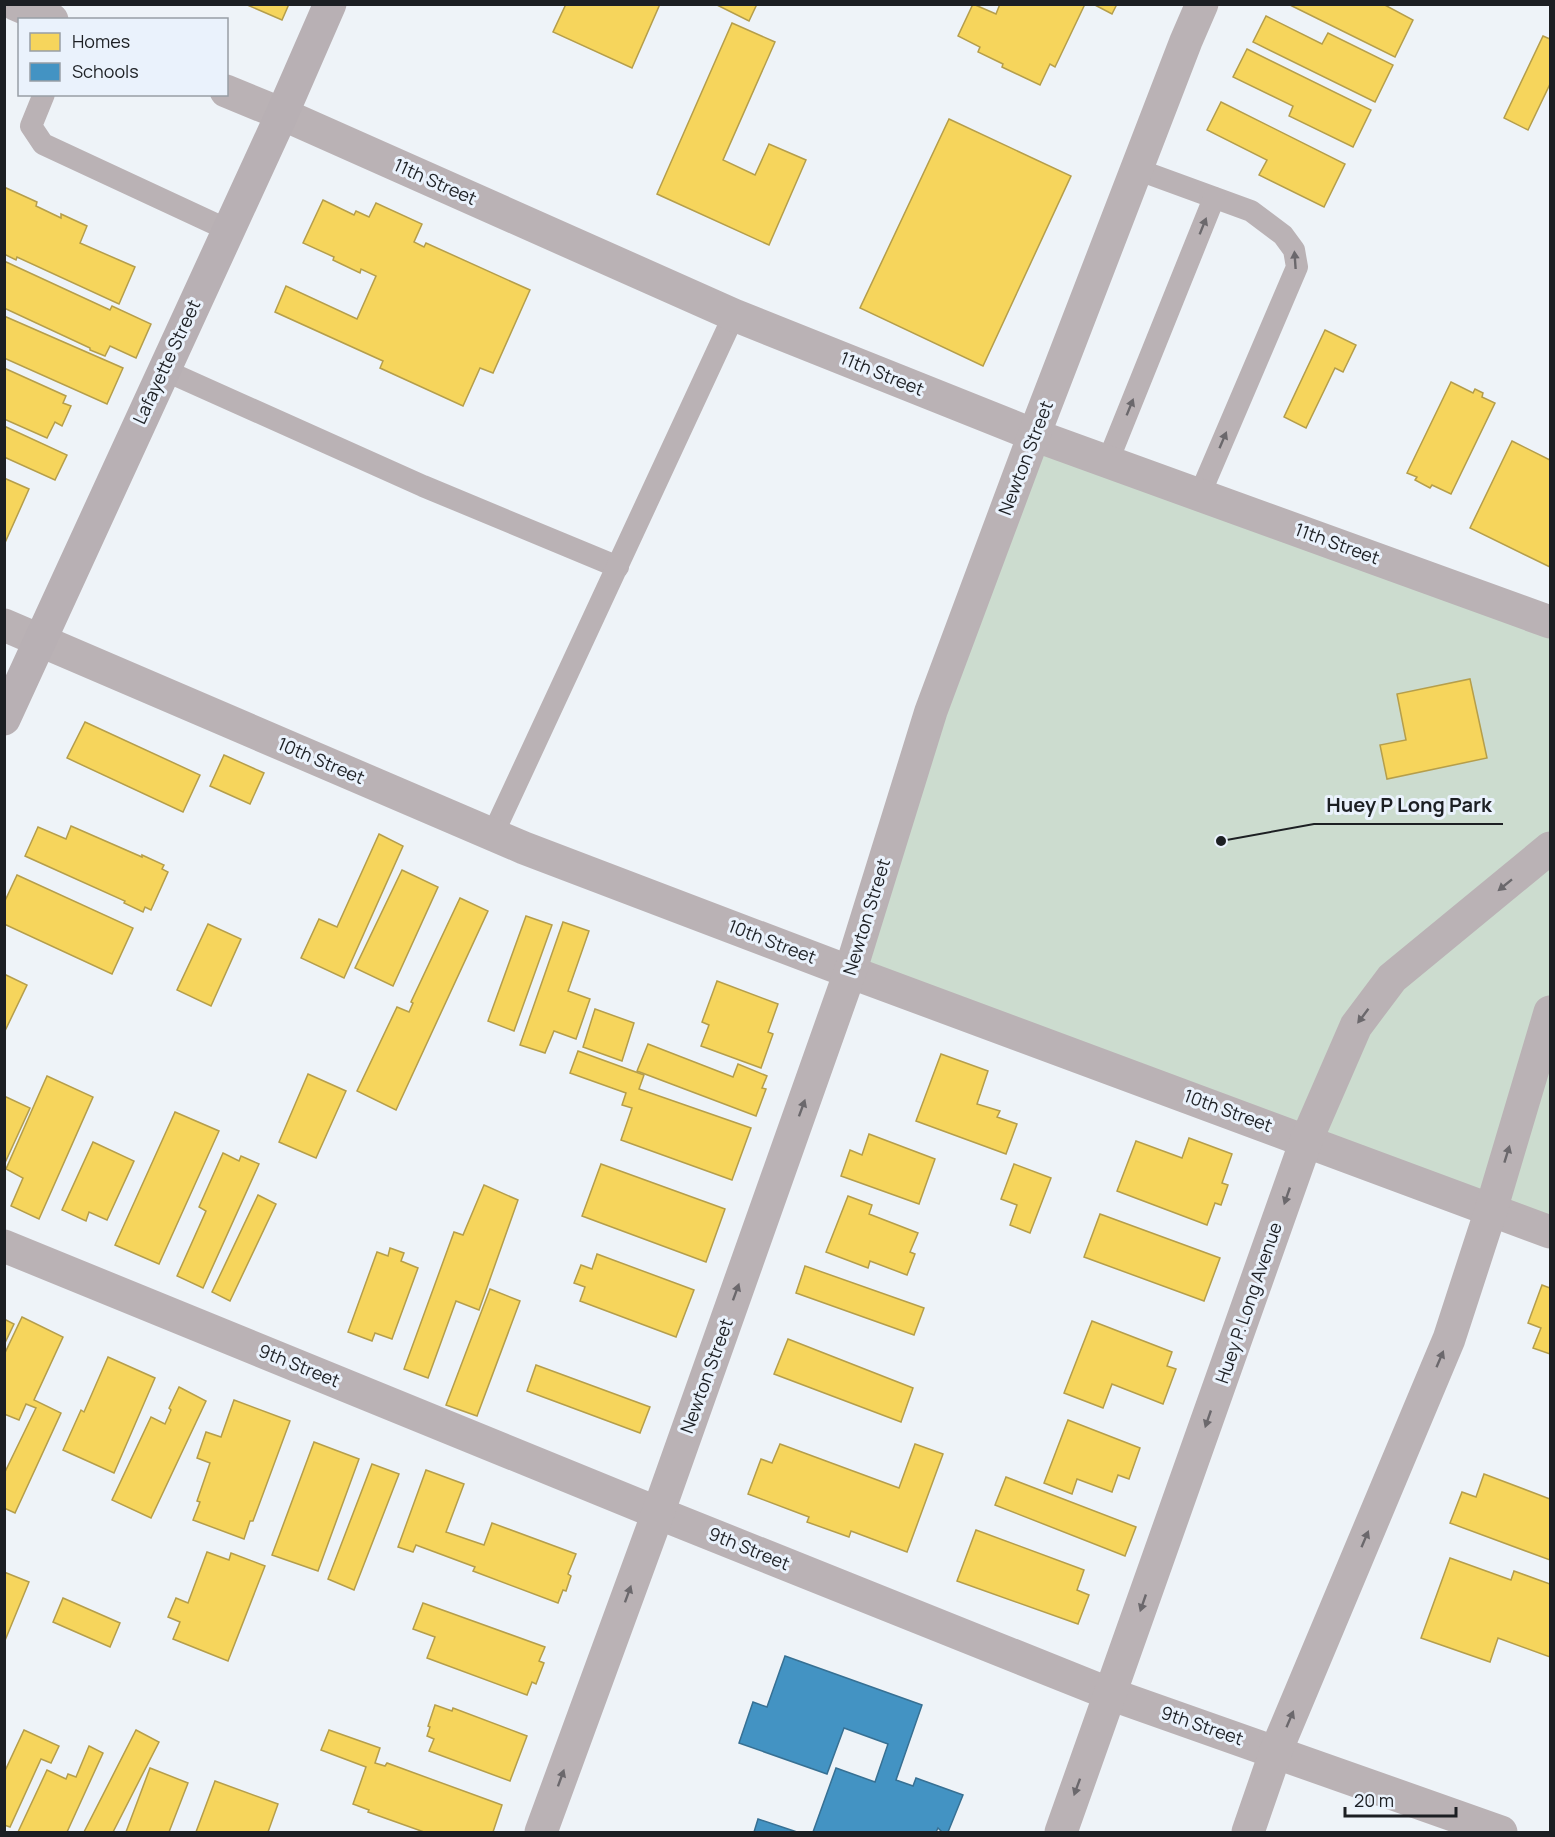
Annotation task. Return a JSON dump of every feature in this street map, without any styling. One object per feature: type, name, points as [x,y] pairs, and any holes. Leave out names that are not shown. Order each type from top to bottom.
[{"type":"main road","name":"Lafayette Street","points":[[4,719],[282,114],[330,4]]},
{"type":"street","points":[[15,4],[47,18]]},
{"type":"street","name":"Newton Street","points":[[541,1833],[658,1513],[850,972],[931,711],[1034,435],[1202,4]]},
{"type":"street","name":"11th Street","points":[[228,92],[734,315],[1034,435],[1551,622]]},
{"type":"street","name":"10th Street","points":[[4,625],[535,853],[1551,1232]]},
{"type":"street","name":"Huey P. Long Avenue","points":[[1061,1833],[1306,1141],[1356,1026],[1392,978],[1551,848]]},
{"type":"street","points":[[1248,1833],[1276,1751],[1449,1339],[1551,1012]]},
{"type":"street","name":"9th Street","points":[[4,1246],[658,1513],[1110,1694],[1276,1751],[1501,1833]]},
{"type":"lane","points":[[43,96],[31,126],[43,144],[228,230]]},
{"type":"lane","points":[[1136,170],[1251,211],[1283,235],[1294,250],[1297,267],[1200,494]]},
{"type":"lane","points":[[1108,461],[1214,198]]},
{"type":"lane","points":[[493,834],[734,315]]},
{"type":"lane","points":[[164,370],[423,486],[618,567]]},
{"type":"green space","points":[[1034,435],[1550,622],[1550,1232],[850,972]]},
{"type":"building: Homes","points":[[245,4],[289,4],[282,20]]},
{"type":"building: Homes","points":[[566,4],[660,4],[632,68],[553,32]]},
{"type":"building: Homes","points":[[715,4],[757,4],[749,21]]},
{"type":"building: Homes","points":[[973,4],[996,14],[1000,4],[1085,4],[1055,67],[1050,64],[1040,85],[1002,67],[1003,64],[978,52],[980,47],[958,36]]},
{"type":"building: Homes","points":[[1093,4],[1117,4],[1112,14]]},
{"type":"building: Homes","points":[[1288,4],[1383,4],[1413,20],[1395,57]]},
{"type":"building: Homes","points":[[1266,16],[1322,44],[1328,33],[1393,65],[1375,102],[1253,42]]},
{"type":"building: Homes","points":[[732,23],[775,42],[723,160],[755,175],[769,144],[806,160],[769,245],[657,194]]},
{"type":"building: Homes","points":[[1543,36],[1550,39],[1550,84],[1528,130],[1504,118]]},
{"type":"building: Homes","points":[[1247,49],[1371,110],[1353,147],[1289,116],[1293,106],[1233,77]]},
{"type":"building: Homes","points":[[1221,102],[1345,164],[1324,207],[1259,175],[1267,160],[1207,130]]},
{"type":"building: Homes","points":[[949,119],[1071,176],[983,366],[860,308]]},
{"type":"building: Homes","points":[[4,187],[37,202],[36,206],[61,218],[61,214],[87,226],[80,243],[135,267],[119,304],[17,257],[16,260],[4,254]]},
{"type":"building: Homes","points":[[323,200],[354,215],[356,211],[369,217],[376,203],[422,224],[414,242],[424,247],[426,243],[530,290],[493,373],[480,368],[463,406],[380,368],[383,361],[275,312],[286,286],[357,319],[376,276],[361,269],[360,273],[333,260],[334,257],[303,243]]},
{"type":"building: Homes","points":[[4,261],[110,310],[112,306],[151,324],[136,358],[110,346],[105,356],[4,308]]},
{"type":"building: Homes","points":[[4,316],[123,368],[107,404],[4,358]]},
{"type":"building: Homes","points":[[1325,330],[1356,345],[1343,372],[1335,368],[1306,428],[1284,417]]},
{"type":"building: Homes","points":[[4,368],[66,396],[63,403],[71,406],[62,426],[55,422],[47,438],[4,419]]},
{"type":"building: Homes","points":[[1451,382],[1473,393],[1475,389],[1483,393],[1482,397],[1495,403],[1451,494],[1432,485],[1430,488],[1415,480],[1417,477],[1407,473]]},
{"type":"building: Homes","points":[[4,426],[67,455],[55,480],[4,457]]},
{"type":"building: Homes","points":[[1512,441],[1550,460],[1550,567],[1470,528]]},
{"type":"building: Homes","points":[[4,478],[29,489],[4,545]]},
{"type":"building: Homes","points":[[1470,679],[1487,758],[1387,779],[1380,745],[1406,740],[1397,694]]},
{"type":"building: Homes","points":[[85,722],[200,775],[183,812],[67,758]]},
{"type":"building: Homes","points":[[224,755],[264,773],[250,804],[210,786]]},
{"type":"building: Homes","points":[[71,826],[164,865],[162,869],[168,872],[151,910],[145,907],[143,912],[124,903],[125,901],[25,856],[38,827],[66,839]]},
{"type":"building: Homes","points":[[379,834],[403,846],[344,978],[301,958],[319,919],[337,927]]},
{"type":"building: Homes","points":[[402,870],[438,887],[393,986],[355,968]]},
{"type":"building: Homes","points":[[17,875],[133,928],[112,974],[4,924],[4,903]]},
{"type":"building: Homes","points":[[460,898],[488,911],[396,1110],[357,1091],[397,1007],[409,1012],[413,1003],[411,1002]]},
{"type":"building: Homes","points":[[526,916],[552,925],[514,1031],[488,1021]]},
{"type":"building: Homes","points":[[563,922],[589,931],[568,991],[590,999],[576,1039],[554,1031],[545,1053],[520,1045]]},
{"type":"building: Homes","points":[[208,924],[241,939],[211,1006],[177,990]]},
{"type":"building: Homes","points":[[4,974],[27,985],[4,1033]]},
{"type":"building: Homes","points":[[717,981],[778,1004],[768,1032],[773,1034],[761,1068],[701,1046],[709,1025],[702,1022]]},
{"type":"building: Homes","points":[[595,1009],[634,1023],[622,1061],[583,1047]]},
{"type":"building: Homes","points":[[648,1044],[733,1077],[738,1064],[767,1076],[762,1088],[766,1089],[756,1116],[637,1071]]},
{"type":"building: Homes","points":[[578,1051],[644,1075],[639,1089],[751,1128],[732,1180],[621,1140],[632,1108],[622,1105],[626,1093],[570,1073]]},
{"type":"building: Homes","points":[[941,1054],[988,1071],[977,1104],[1000,1111],[997,1117],[1017,1124],[1006,1154],[916,1121]]},
{"type":"building: Homes","points":[[308,1074],[346,1091],[316,1158],[279,1142]]},
{"type":"building: Homes","points":[[47,1076],[93,1097],[39,1219],[11,1206],[23,1178],[6,1169]]},
{"type":"building: Homes","points":[[4,1096],[30,1108],[4,1165]]},
{"type":"building: Homes","points":[[175,1112],[219,1131],[159,1264],[115,1245]]},
{"type":"building: Homes","points":[[869,1134],[935,1159],[919,1204],[841,1176],[850,1150],[862,1155]]},
{"type":"building: Homes","points":[[1189,1138],[1232,1154],[1222,1183],[1228,1185],[1221,1205],[1215,1203],[1207,1225],[1117,1191],[1136,1141],[1182,1158]]},
{"type":"building: Homes","points":[[93,1142],[134,1161],[107,1220],[89,1212],[86,1221],[62,1210]]},
{"type":"building: Homes","points":[[223,1153],[239,1161],[241,1156],[259,1164],[203,1288],[177,1276],[206,1211],[199,1207]]},
{"type":"building: Homes","points":[[601,1164],[725,1209],[706,1262],[582,1216]]},
{"type":"building: Homes","points":[[1014,1164],[1051,1178],[1030,1233],[1010,1225],[1017,1205],[1001,1199]]},
{"type":"building: Homes","points":[[484,1185],[518,1200],[479,1310],[456,1301],[428,1378],[404,1369],[454,1232],[463,1235]]},
{"type":"building: Homes","points":[[258,1195],[276,1204],[230,1301],[212,1292]]},
{"type":"building: Homes","points":[[848,1196],[872,1205],[869,1214],[918,1233],[910,1252],[915,1254],[907,1275],[870,1261],[868,1268],[826,1252]]},
{"type":"building: Homes","points":[[1100,1214],[1220,1258],[1204,1301],[1084,1257]]},
{"type":"building: Homes","points":[[390,1248],[404,1253],[401,1261],[418,1268],[392,1339],[375,1333],[372,1341],[348,1332],[377,1252],[388,1256]]},
{"type":"building: Homes","points":[[597,1254],[694,1290],[676,1337],[580,1301],[585,1287],[574,1283],[581,1265],[592,1269]]},
{"type":"building: Homes","points":[[805,1266],[924,1308],[914,1335],[796,1293]]},
{"type":"building: Homes","points":[[1542,1285],[1550,1288],[1550,1354],[1533,1348],[1541,1328],[1528,1323]]},
{"type":"building: Homes","points":[[490,1289],[520,1301],[477,1416],[446,1405]]},
{"type":"building: Homes","points":[[22,1317],[63,1337],[34,1400],[61,1413],[15,1513],[4,1508],[4,1474],[36,1408],[26,1404],[19,1420],[4,1414],[4,1355]]},
{"type":"building: Homes","points":[[4,1319],[14,1324],[4,1345]]},
{"type":"building: Homes","points":[[1092,1321],[1172,1352],[1167,1366],[1176,1369],[1163,1404],[1112,1384],[1103,1408],[1064,1393]]},
{"type":"building: Homes","points":[[788,1339],[913,1388],[901,1422],[774,1374]]},
{"type":"building: Homes","points":[[108,1357],[155,1378],[114,1473],[63,1450],[81,1410],[84,1412]]},
{"type":"building: Homes","points":[[536,1365],[650,1407],[640,1433],[527,1391]]},
{"type":"building: Homes","points":[[179,1387],[206,1401],[151,1518],[112,1500],[151,1417],[165,1424],[171,1410],[169,1408]]},
{"type":"building: Homes","points":[[234,1400],[290,1421],[253,1521],[250,1521],[244,1539],[193,1520],[210,1463],[197,1458],[206,1432],[221,1437]]},
{"type":"building: Homes","points":[[1068,1420],[1140,1448],[1129,1479],[1118,1475],[1112,1492],[1077,1479],[1072,1494],[1044,1483]]},
{"type":"building: Homes","points":[[314,1442],[359,1459],[318,1571],[272,1555]]},
{"type":"building: Homes","points":[[780,1444],[899,1488],[915,1444],[943,1454],[907,1552],[851,1531],[849,1537],[807,1522],[809,1517],[748,1494],[761,1459],[772,1463]]},
{"type":"building: Homes","points":[[372,1464],[399,1474],[354,1590],[328,1579]]},
{"type":"building: Homes","points":[[426,1470],[464,1484],[446,1532],[484,1545],[492,1523],[576,1554],[568,1574],[571,1576],[566,1591],[563,1590],[558,1603],[473,1571],[475,1567],[416,1545],[413,1552],[398,1547]]},
{"type":"building: Homes","points":[[1484,1474],[1550,1499],[1550,1560],[1450,1523],[1462,1492],[1476,1497]]},
{"type":"building: Homes","points":[[1006,1477],[1136,1527],[1125,1556],[995,1505]]},
{"type":"building: Homes","points":[[976,1530],[1084,1570],[1077,1590],[1089,1595],[1078,1624],[957,1581]]},
{"type":"building: Homes","points":[[207,1552],[229,1560],[231,1553],[265,1566],[228,1661],[173,1639],[180,1622],[168,1617],[176,1598],[188,1603]]},
{"type":"building: Homes","points":[[1450,1558],[1511,1580],[1514,1571],[1550,1584],[1550,1657],[1498,1638],[1490,1662],[1421,1638]]},
{"type":"building: Homes","points":[[4,1572],[29,1582],[4,1643]]},
{"type":"building: Homes","points":[[63,1598],[120,1623],[110,1647],[53,1622]]},
{"type":"building: Homes","points":[[423,1603],[545,1647],[539,1661],[544,1663],[536,1684],[532,1682],[527,1695],[427,1658],[435,1637],[413,1629]]},
{"type":"building: Homes","points":[[435,1705],[452,1711],[453,1708],[527,1736],[510,1781],[429,1751],[434,1739],[427,1736],[430,1727],[428,1726]]},
{"type":"building: Homes","points":[[24,1730],[59,1746],[51,1763],[41,1759],[10,1827],[4,1825],[4,1773]]},
{"type":"building: Homes","points":[[136,1730],[159,1742],[113,1832],[84,1832]]},
{"type":"building: Homes","points":[[329,1730],[380,1748],[375,1763],[385,1766],[387,1763],[502,1805],[493,1832],[424,1832],[368,1812],[369,1810],[353,1804],[366,1767],[321,1750]]},
{"type":"building: Homes","points":[[89,1746],[103,1753],[67,1832],[18,1832],[47,1770],[66,1779],[68,1774],[76,1777]]},
{"type":"building: Homes","points":[[150,1768],[188,1783],[169,1832],[126,1832]]},
{"type":"building: Homes","points":[[215,1781],[278,1804],[268,1832],[196,1832]]},
{"type":"building: Schools","points":[[785,1656],[922,1705],[896,1780],[913,1786],[916,1778],[963,1795],[948,1832],[942,1832],[938,1828],[936,1832],[813,1832],[836,1768],[875,1782],[888,1744],[844,1728],[827,1774],[739,1743],[753,1702],[767,1707]]},
{"type":"building: Schools","points":[[758,1819],[797,1832],[754,1832]]},
{"type":"place","name":"Huey P Long Park","points":[[1221,841]]}]
